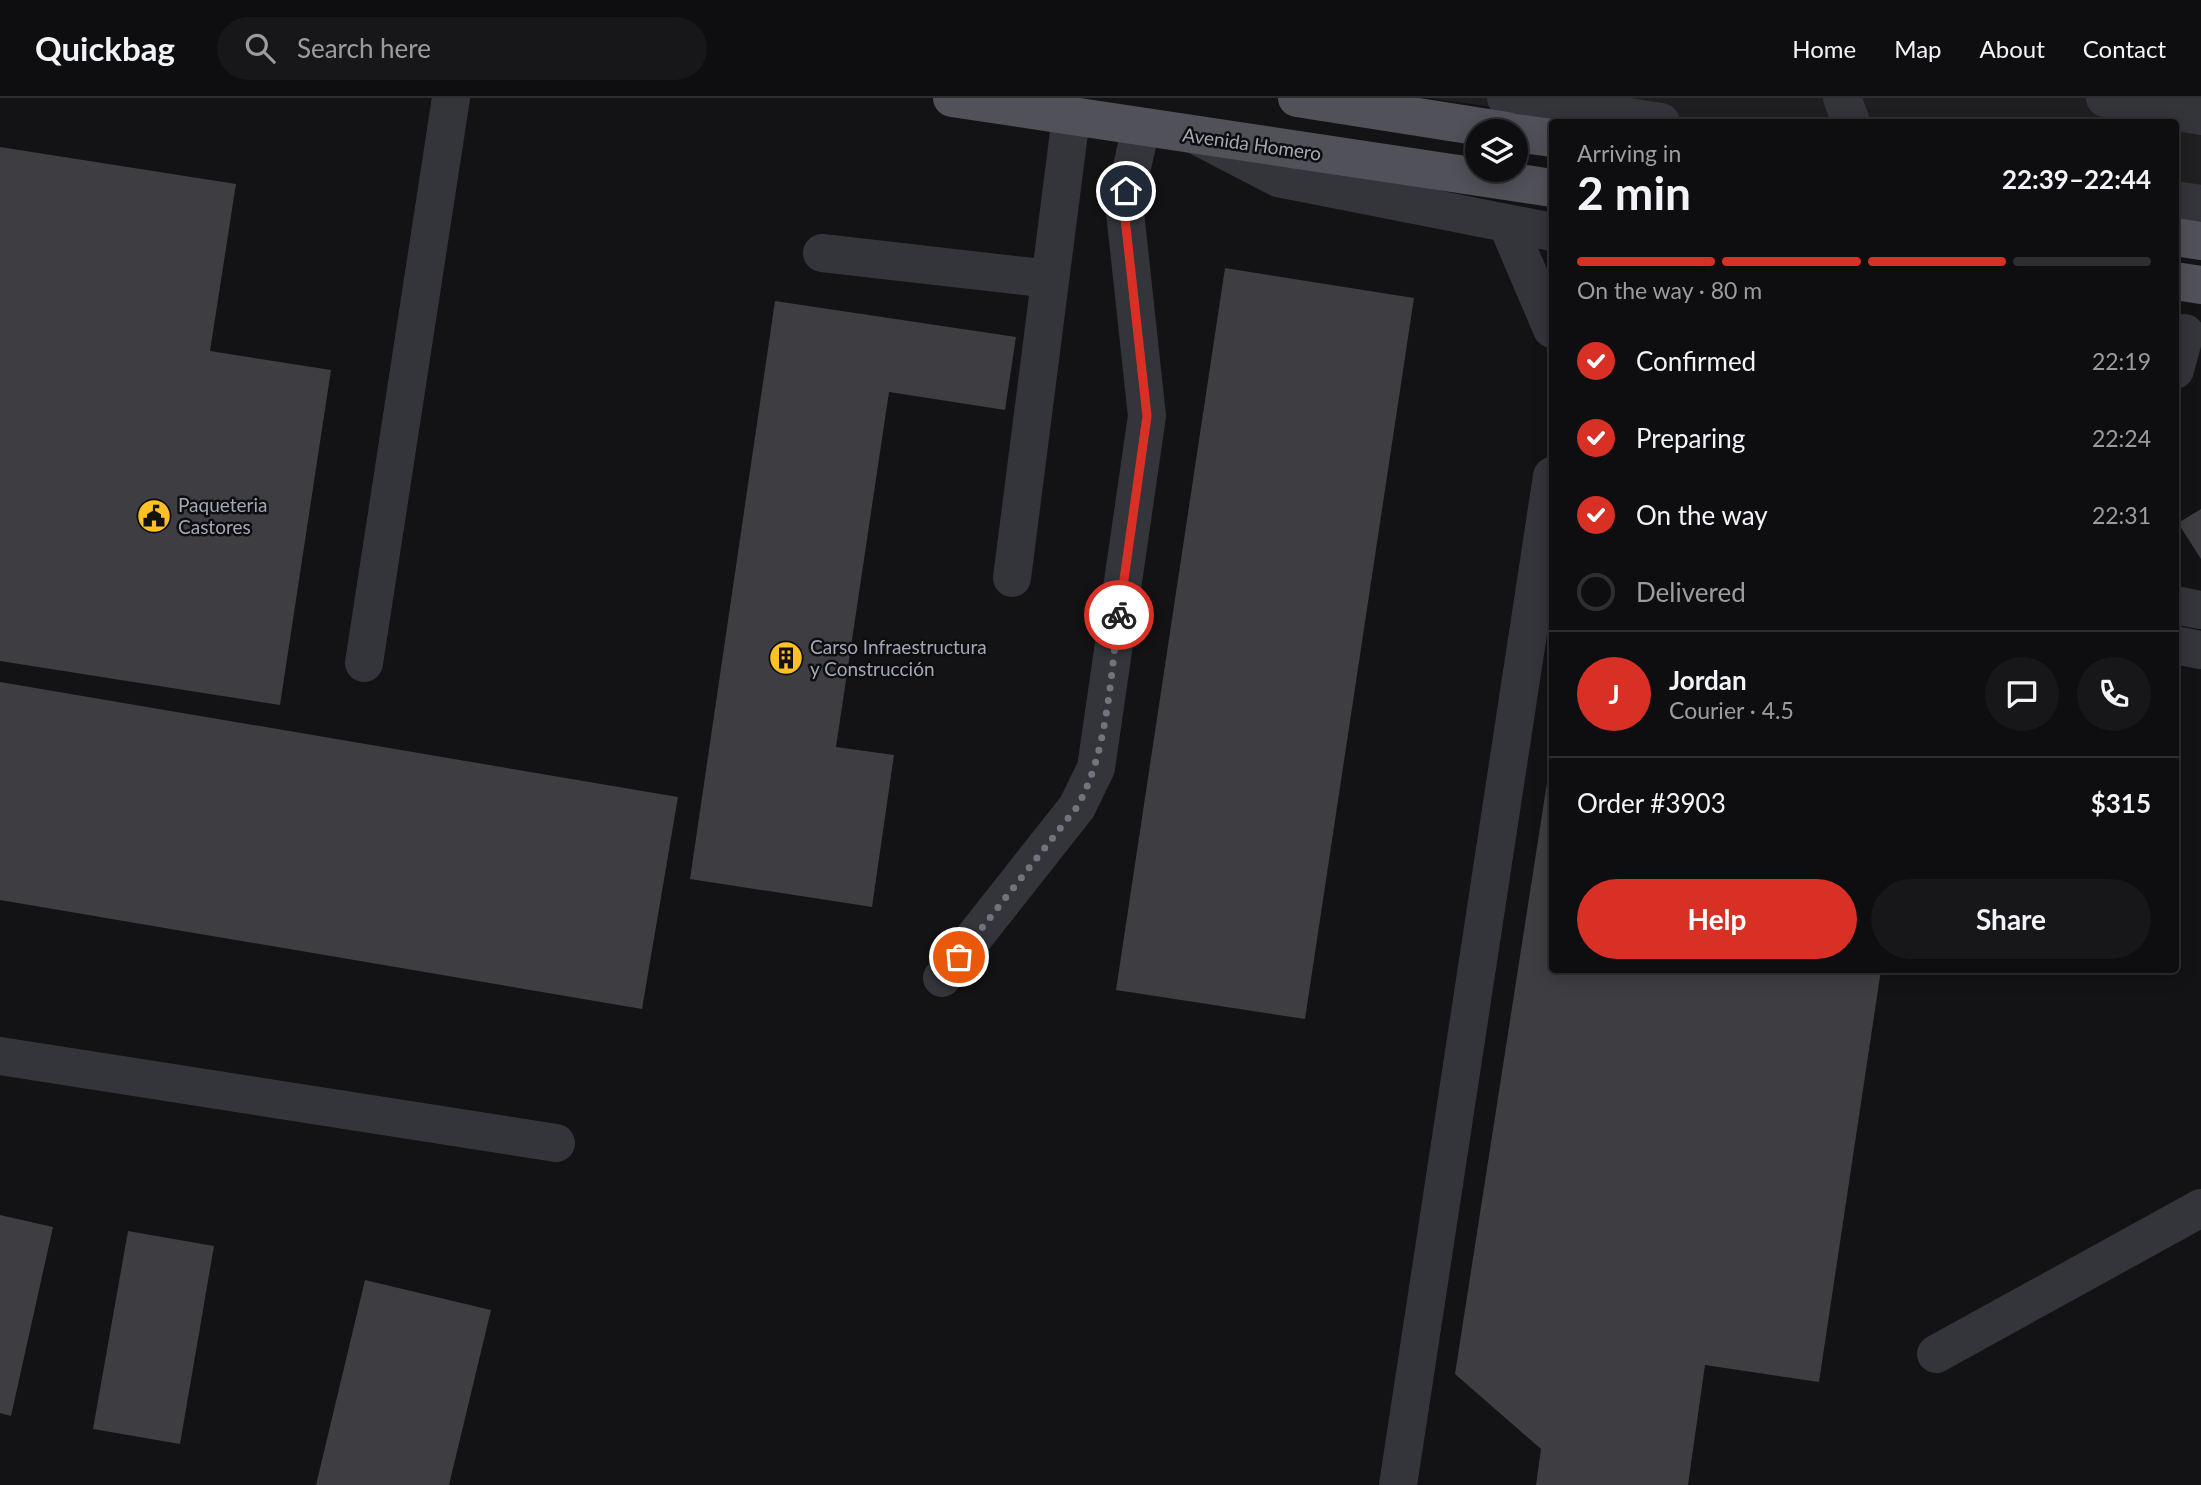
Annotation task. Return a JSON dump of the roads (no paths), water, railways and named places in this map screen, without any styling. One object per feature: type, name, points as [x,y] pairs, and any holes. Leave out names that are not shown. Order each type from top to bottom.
[{"type":"main road","name":"Avenida Homero","points":[[952,98],[1549,188]]},
{"type":"main road","points":[[1297,98],[1465,124]]},
{"type":"main road","points":[[1528,135],[1549,138]]},
{"type":"main road","points":[[2179,238],[2201,241]]},
{"type":"main road","points":[[2179,282],[2201,285]]},
{"type":"lane","points":[[364,663],[451,98]]},
{"type":"lane","points":[[1506,98],[1651,113]]},
{"type":"lane","points":[[1842,98],[1850,119]]},
{"type":"lane","points":[[2105,98],[2201,116]]},
{"type":"lane","points":[[1012,578],[1071,117]]},
{"type":"lane","points":[[942,978],[1077,807],[1096,768],[1147,416],[1124,203],[1141,127]]},
{"type":"lane","points":[[1197,136],[1278,178],[1508,226],[1549,232]]},
{"type":"lane","points":[[2179,201],[2201,204]]},
{"type":"lane","points":[[1508,226],[1549,322]]},
{"type":"lane","points":[[822,253],[1050,279]]},
{"type":"lane","points":[[2179,358],[2187,334]]},
{"type":"lane","points":[[1398,1485],[1549,496]]},
{"type":"lane","points":[[2179,606],[2201,610]]},
{"type":"lane","points":[[2179,646],[2201,650]]},
{"type":"lane","points":[[0,1056],[556,1143]]},
{"type":"lane","points":[[1936,1354],[2201,1208]]},
{"type":"place","name":"Paqueteria Castores","points":[[154,516]]},
{"type":"place","name":"Carso Infraestructura y Construcción","points":[[786,658]]}]
